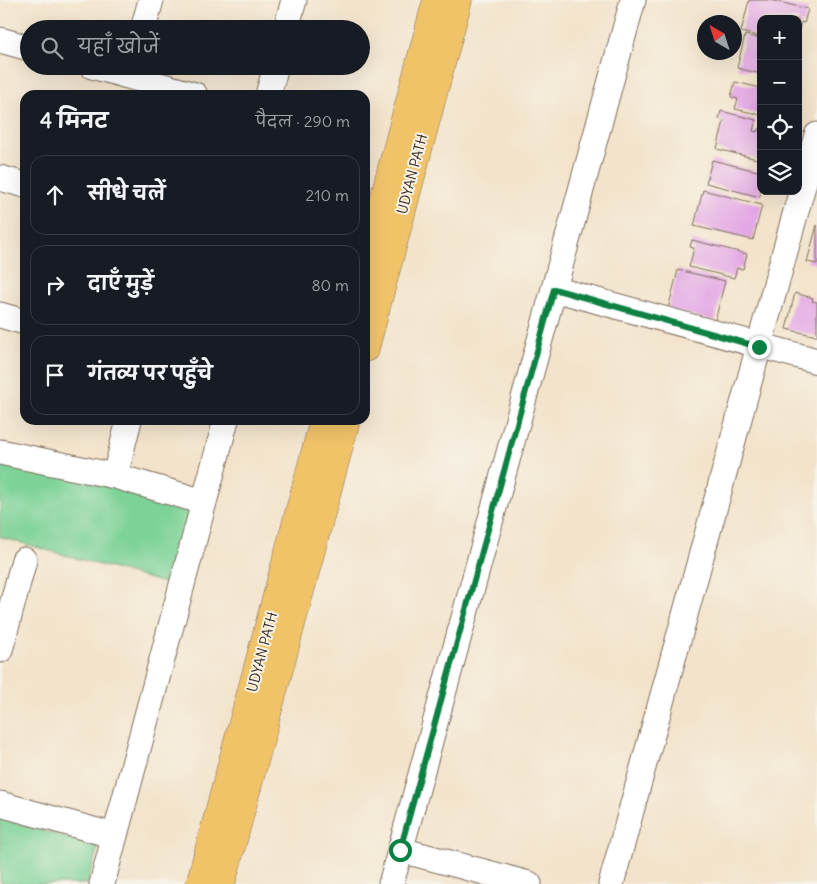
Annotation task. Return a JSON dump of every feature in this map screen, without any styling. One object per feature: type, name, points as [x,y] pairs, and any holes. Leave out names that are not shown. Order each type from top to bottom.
[{"type":"main road","name":"UDYAN PATH","points":[[370,250],[437,0]]},
{"type":"main road","name":"UDYAN PATH","points":[[370,329],[458,0]]},
{"type":"main road","name":"UDYAN PATH","points":[[200,884],[323,425]]},
{"type":"main road","name":"UDYAN PATH","points":[[221,884],[345,425]]},
{"type":"street","points":[[145,20],[151,0]]},
{"type":"street","points":[[288,20],[294,0]]},
{"type":"street","points":[[391,884],[633,0]]},
{"type":"street","points":[[0,40],[20,46]]},
{"type":"street","points":[[140,75],[181,90]]},
{"type":"street","points":[[269,90],[274,75]]},
{"type":"street","points":[[611,884],[817,135]]},
{"type":"street","points":[[0,178],[20,184]]},
{"type":"street","points":[[554,289],[759,347],[817,361]]},
{"type":"street","points":[[0,315],[20,321]]},
{"type":"street","points":[[115,476],[129,425]]},
{"type":"street","points":[[102,884],[225,425]]},
{"type":"street","points":[[0,452],[115,476],[204,502]]},
{"type":"street","points":[[0,650],[24,560]]},
{"type":"street","points":[[0,804],[115,836]]},
{"type":"street","points":[[400,850],[529,884]]},
{"type":"green space","points":[[0,455],[190,508],[168,584],[0,537]]},
{"type":"green space","points":[[0,818],[98,847],[87,884],[7,884],[0,882]]},
{"type":"building","points":[[749,0],[770,0],[808,9],[804,23],[802,22],[802,15],[757,15],[757,36],[742,32]]},
{"type":"building","points":[[745,35],[757,38],[757,73],[737,68],[739,60],[742,60],[742,47]]},
{"type":"building","points":[[735,82],[757,87],[757,114],[735,109],[738,99],[731,97]]},
{"type":"building","points":[[721,111],[756,120],[753,131],[757,132],[757,159],[717,149],[724,121],[719,119]]},
{"type":"building","points":[[712,160],[757,171],[757,195],[760,195],[760,197],[706,183]]},
{"type":"building","points":[[703,190],[762,205],[753,240],[694,226]]},
{"type":"building","points":[[817,225],[817,264],[807,262]]},
{"type":"building","points":[[692,240],[747,254],[743,269],[737,268],[734,278],[689,267],[694,248],[690,247]]},
{"type":"building","points":[[678,270],[725,281],[715,321],[668,309]]},
{"type":"building","points":[[795,293],[813,298],[812,301],[817,302],[817,336],[786,329]]},
{"type":"route","points":[[400,850],[554,289],[759,347]]}]
